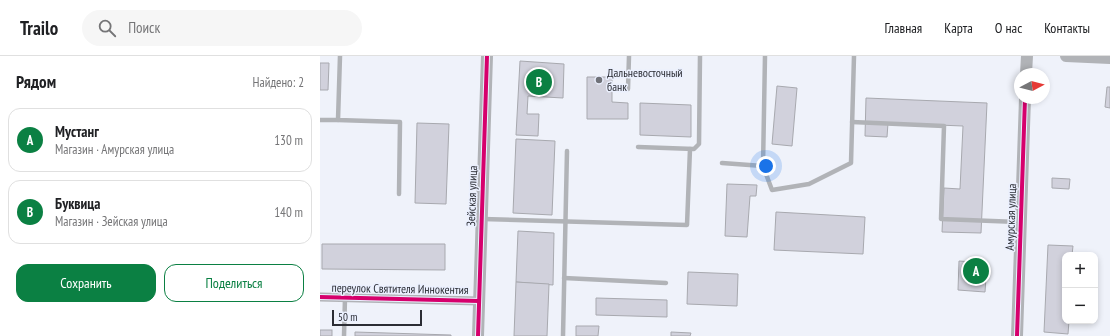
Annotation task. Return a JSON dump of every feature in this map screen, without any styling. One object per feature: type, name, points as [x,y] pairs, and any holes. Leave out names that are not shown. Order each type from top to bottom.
[{"type":"street","name":"Зейская улица","points":[[478,336],[487,56]]},
{"type":"street","points":[[1026,68],[1027,56]]},
{"type":"street","points":[[1066,56],[1110,58]]},
{"type":"street","name":"Амурская улица","points":[[1017,336],[1025,104]]},
{"type":"street","name":"переулок Святителя Иннокентия","points":[[320,297],[479,300]]},
{"type":"lane","points":[[338,120],[340,56]]},
{"type":"lane","points":[[628,89],[629,56]]},
{"type":"lane","points":[[638,147],[694,149],[699,144],[700,56]]},
{"type":"lane","points":[[765,56],[763,166],[772,190],[809,184],[851,163],[854,56]]},
{"type":"lane","points":[[320,120],[400,122],[399,194]]},
{"type":"lane","points":[[852,122],[944,126],[941,219],[1021,222]]},
{"type":"lane","points":[[482,219],[687,226],[690,149]]},
{"type":"lane","points":[[562,336],[567,151]]},
{"type":"lane","points":[[722,163],[763,166]]},
{"type":"lane","points":[[564,278],[666,283]]},
{"type":"lane","points":[[344,336],[345,298]]},
{"type":"building","points":[[520,61],[564,64],[563,98],[528,96],[527,114],[539,114],[538,136],[516,135]]},
{"type":"building","points":[[320,63],[329,63],[328,90],[320,90]]},
{"type":"building","points":[[587,77],[612,77],[612,102],[628,103],[628,119],[587,119]]},
{"type":"building","points":[[777,86],[797,88],[792,146],[772,144]]},
{"type":"building","points":[[1107,87],[1110,87],[1110,108],[1105,107]]},
{"type":"building","points":[[866,98],[987,103],[981,233],[942,232],[944,188],[960,189],[963,126],[888,123],[887,137],[865,136]]},
{"type":"building","points":[[640,103],[691,105],[691,137],[640,135]]},
{"type":"building","points":[[417,123],[449,124],[446,204],[415,203]]},
{"type":"building","points":[[516,139],[555,141],[552,215],[513,213]]},
{"type":"building","points":[[1052,178],[1070,179],[1069,189],[1052,188]]},
{"type":"building","points":[[727,184],[757,185],[756,196],[750,196],[747,237],[725,236]]},
{"type":"building","points":[[776,212],[865,217],[863,254],[774,250]]},
{"type":"building","points":[[518,231],[554,233],[553,285],[516,282]]},
{"type":"building","points":[[322,244],[445,244],[445,270],[322,269]]},
{"type":"building","points":[[1048,245],[1073,246],[1072,252],[1062,252],[1062,324],[1069,324],[1068,334],[1044,332]]},
{"type":"building","points":[[959,261],[987,263],[985,292],[958,290]]},
{"type":"building","points":[[688,272],[738,274],[737,306],[687,304]]},
{"type":"building","points":[[516,282],[549,284],[547,336],[514,336]]},
{"type":"building","points":[[596,298],[667,300],[667,317],[596,315]]},
{"type":"building","points":[[576,326],[599,326],[598,336],[576,336]]},
{"type":"building","points":[[320,330],[332,330],[332,336],[320,336]]},
{"type":"building","points":[[355,332],[451,335],[451,336],[355,336]]},
{"type":"building","points":[[671,332],[691,333],[690,336],[671,336]]},
{"type":"cycle path","points":[[478,336],[487,56]]},
{"type":"cycle path","points":[[1017,336],[1025,104]]},
{"type":"cycle path","points":[[320,297],[479,301]]},
{"type":"place","name":"Дальневосточный банк","points":[[599,80]]},
{"type":"place","name":"Буквица","points":[[539,82]]},
{"type":"place","name":"Мустанг","points":[[976,271]]}]
